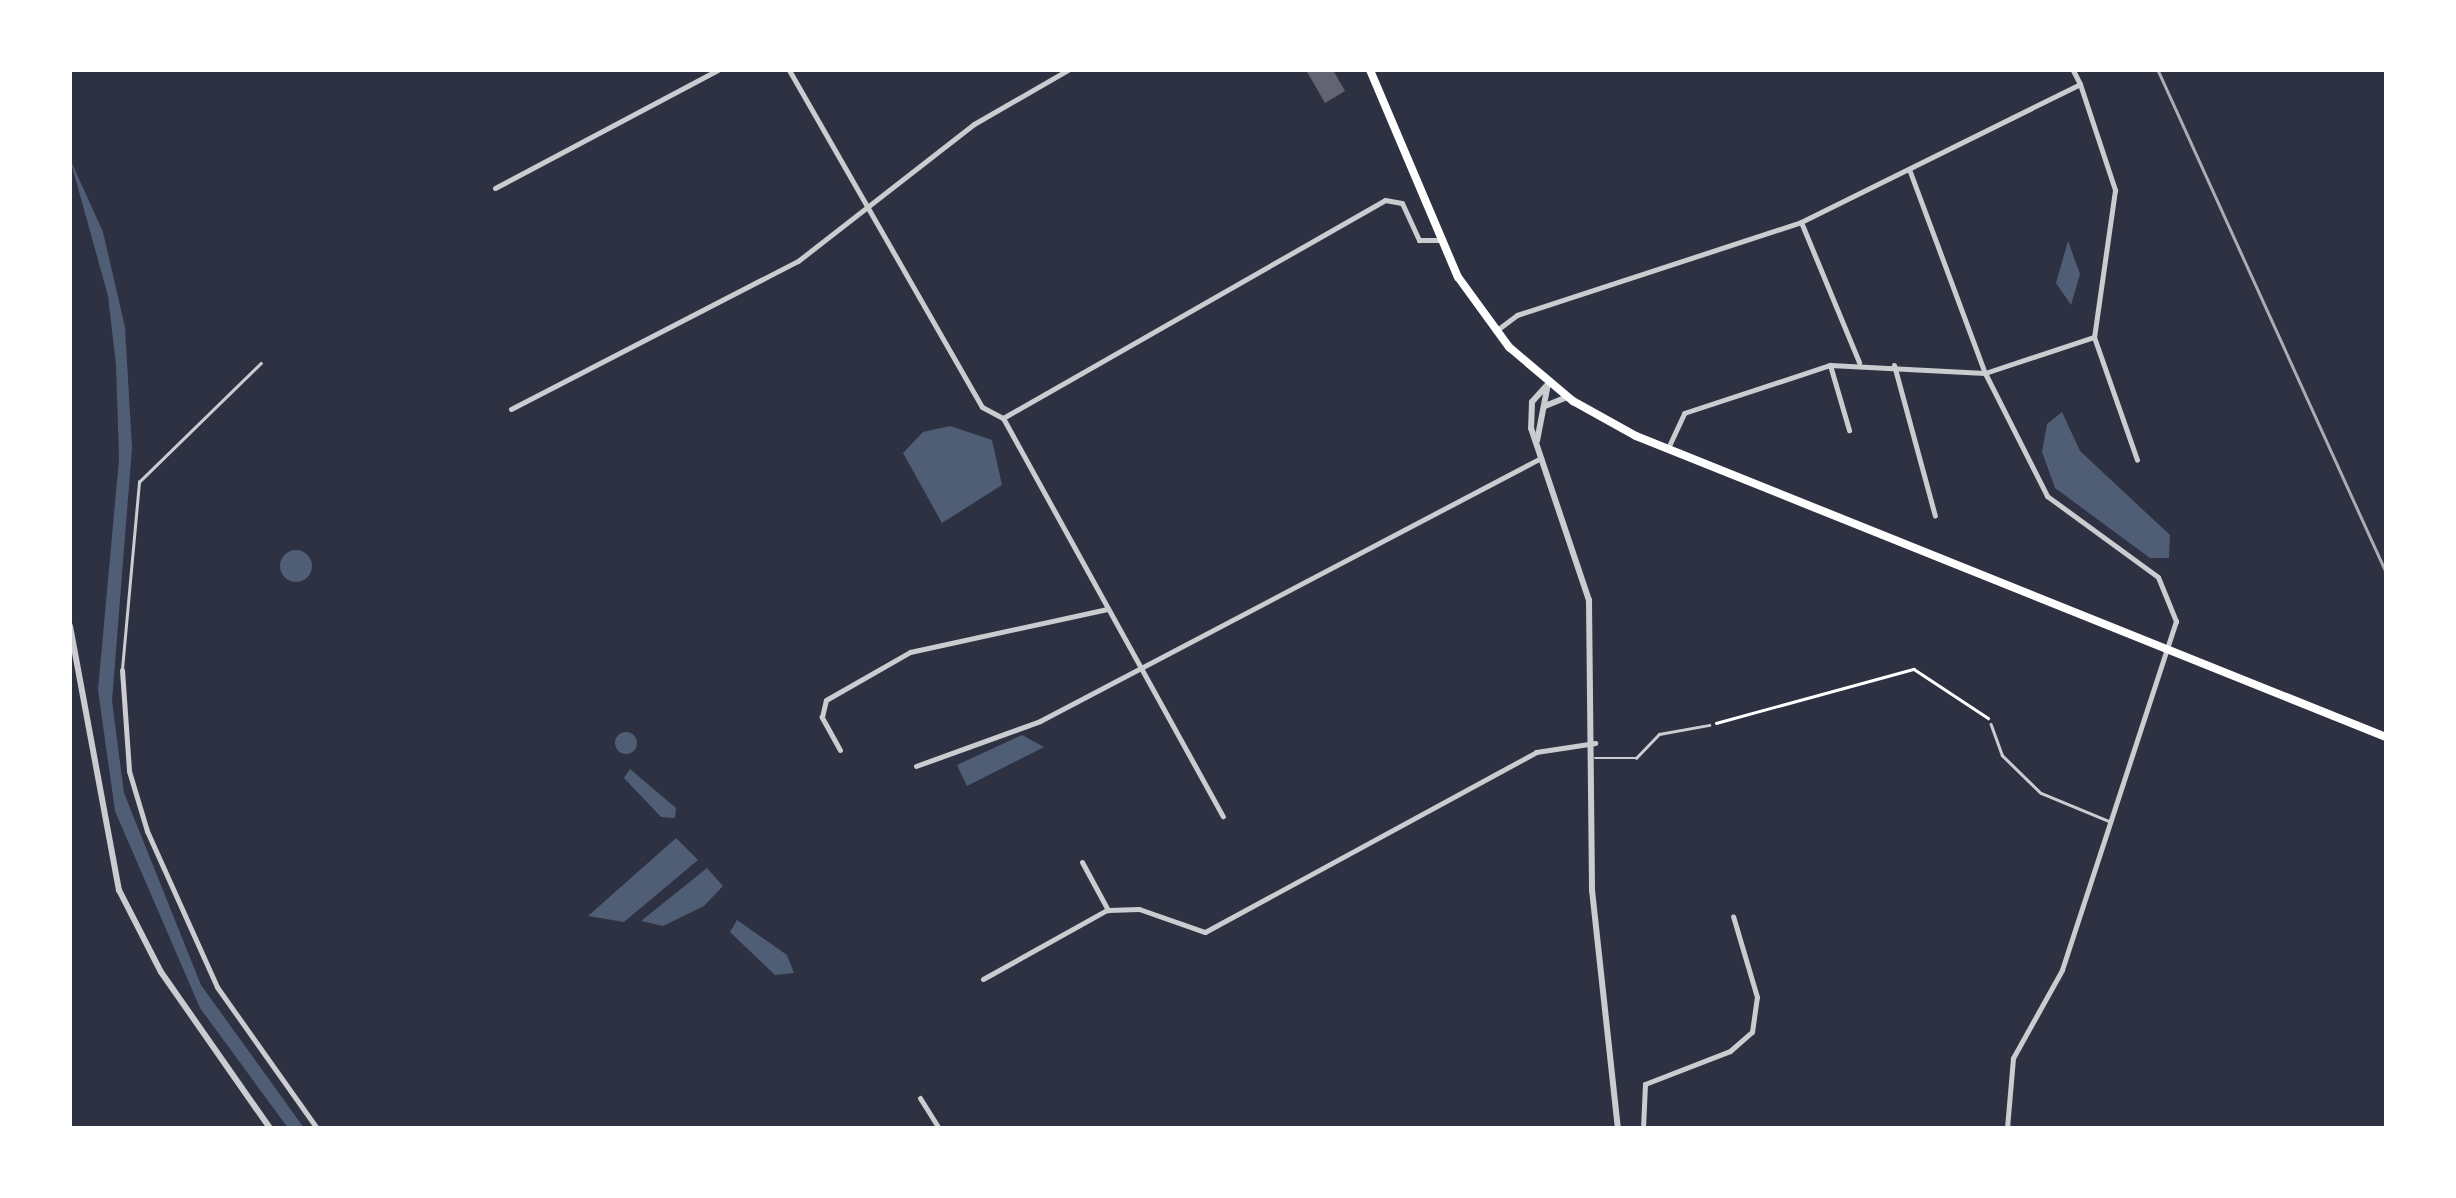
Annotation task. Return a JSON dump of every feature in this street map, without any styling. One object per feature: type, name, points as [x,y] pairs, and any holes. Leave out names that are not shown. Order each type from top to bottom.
[{"type":"main road","points":[[1370,70],[1441,240],[1496,332],[1567,397],[1668,448],[2386,737]]},
{"type":"street","points":[[495,188],[718,70]]},
{"type":"street","points":[[789,70],[982,407],[1003,418],[1106,609],[1144,667],[1222,816]]},
{"type":"street","points":[[511,408],[798,261],[974,124],[1068,70]]},
{"type":"street","points":[[2074,70],[2116,190],[2094,337],[2137,460]]},
{"type":"street","points":[[1496,332],[1516,315],[1800,222],[2080,84]]},
{"type":"street","points":[[1909,169],[1985,373],[2047,496],[2147,566],[2174,608],[2174,643],[2055,988],[2013,1058],[2007,1128]]},
{"type":"street","points":[[1003,418],[1386,200],[1402,203],[1419,240],[1441,240]]},
{"type":"street","points":[[1800,222],[1859,363]]},
{"type":"street","points":[[1668,448],[1684,413],[1830,365],[1859,363],[1985,373],[2094,337]]},
{"type":"street","points":[[1830,365],[1849,430]]},
{"type":"street","points":[[1894,365],[1935,516]]},
{"type":"street","points":[[1538,441],[1549,383]]},
{"type":"street","points":[[1549,383],[1532,402],[1538,441],[1589,600],[1596,743],[1592,890],[1618,1128]]},
{"type":"street","points":[[1544,406],[1567,397]]},
{"type":"street","points":[[916,766],[1040,721],[1544,456]]},
{"type":"street","points":[[840,750],[821,709],[875,671],[933,644],[1106,609]]},
{"type":"street","points":[[70,626],[120,890],[161,972],[270,1128]]},
{"type":"street","points":[[122,670],[129,771],[146,831],[217,988],[317,1128]]},
{"type":"street","points":[[983,980],[1108,910],[1139,909],[1205,932],[1536,752],[1596,743]]},
{"type":"street","points":[[1082,862],[1108,910]]},
{"type":"street","points":[[1643,1128],[1644,1084],[1730,1051],[1755,1025],[1756,997],[1733,916]]},
{"type":"street","points":[[920,1098],[939,1128]]},
{"type":"lane","points":[[122,670],[139,482],[262,363]]},
{"type":"lane","points":[[1991,724],[2002,755],[2041,792],[2110,822]]},
{"type":"lane","points":[[1595,758],[1636,758],[1659,734],[1709,725]]},
{"type":"path","points":[[1709,725],[1914,669],[1979,704],[1991,724]]},
{"type":"water","points":[[70,159],[103,232],[125,327],[132,448],[112,701],[124,793],[201,985],[304,1128],[288,1128],[200,1008],[115,811],[98,690],[119,459],[116,365],[108,296]]},
{"type":"water","points":[[2068,241],[2080,274],[2071,305],[2056,283]]},
{"type":"water","points":[[2062,412],[2080,451],[2170,535],[2169,558],[2150,558],[2055,488],[2042,452],[2047,424]]},
{"type":"water","points":[[950,426],[992,440],[1002,485],[942,523],[903,453],[923,432]]},
{"type":"water","points":[[296,550],[307,555],[312,566],[307,577],[296,582],[285,577],[280,566],[285,555]]},
{"type":"water","points":[[626,732],[634,735],[634,751],[626,754],[618,751],[615,743],[618,735]]},
{"type":"water","points":[[1022,735],[1044,747],[967,786],[957,765]]},
{"type":"water","points":[[630,769],[676,808],[675,818],[661,817],[624,778]]},
{"type":"water","points":[[676,838],[698,860],[624,922],[588,916]]},
{"type":"water","points":[[707,868],[723,886],[704,906],[663,926],[641,921]]},
{"type":"water","points":[[737,920],[787,955],[794,973],[775,975],[730,932]]},
{"type":"building","points":[[1306,70],[1333,70],[1345,91],[1325,103]]},
{"type":"railway","points":[[2158,70],[2386,572]]},
{"type":"railway","points":[[2386,291],[2386,373]]}]
